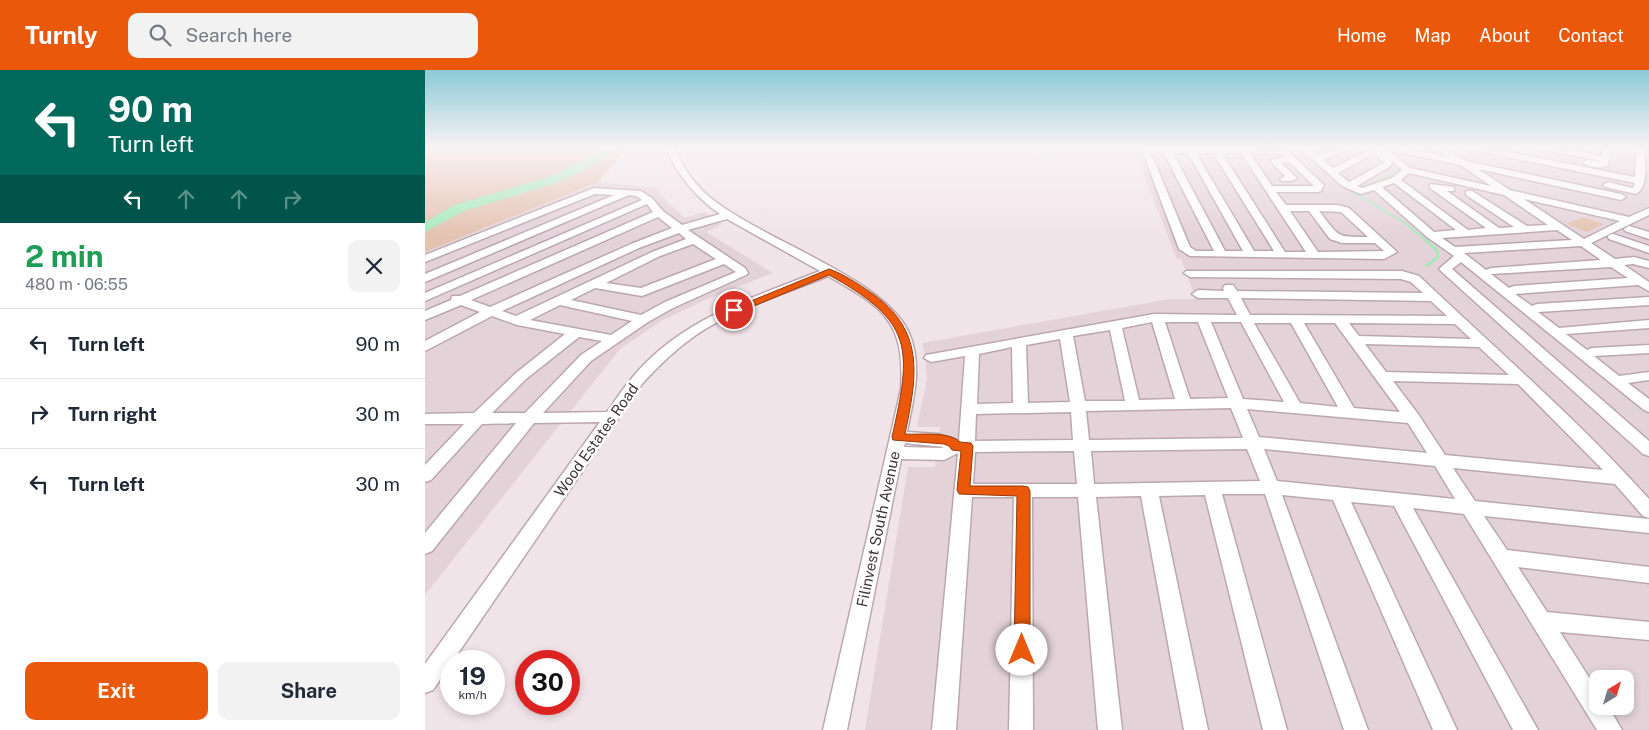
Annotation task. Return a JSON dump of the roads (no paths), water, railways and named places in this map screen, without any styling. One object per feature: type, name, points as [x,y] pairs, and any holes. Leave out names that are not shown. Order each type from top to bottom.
[{"type":"street","name":"Filinvest South Avenue","points":[[686,178],[705,198],[726,213],[879,302],[893,317],[904,336],[909,363],[908,389],[835,730]]},
{"type":"street","points":[[1157,178],[1185,250],[1194,254],[1384,256],[1391,252],[1345,210],[1283,208]]},
{"type":"street","points":[[1181,178],[1221,254]]},
{"type":"street","points":[[1207,178],[1249,254]]},
{"type":"street","points":[[1233,178],[1282,255]]},
{"type":"street","points":[[1262,178],[1314,255]]},
{"type":"street","points":[[1269,189],[1317,189],[1319,186],[1311,178],[1287,178]]},
{"type":"street","points":[[1338,178],[1345,184],[1355,188],[1376,187],[1397,179],[1533,208]]},
{"type":"street","points":[[1355,188],[1369,178]]},
{"type":"street","points":[[1442,178],[1590,211],[1629,224],[1649,236]]},
{"type":"street","points":[[1487,178],[1645,284]]},
{"type":"street","points":[[1492,178],[1607,204]]},
{"type":"street","points":[[1535,178],[1621,197]]},
{"type":"street","points":[[1576,178],[1636,191]]},
{"type":"street","points":[[1590,211],[1636,191],[1643,178]]},
{"type":"street","points":[[1397,179],[1466,233]]},
{"type":"street","points":[[1433,186],[1497,231]]},
{"type":"street","points":[[1376,187],[1431,235],[1491,271],[1592,352],[1640,394],[1649,407]]},
{"type":"street","points":[[425,259],[594,191],[631,192],[638,193],[649,200],[659,213],[693,240],[741,270],[742,273],[669,305],[643,319],[586,358],[530,418],[425,546]]},
{"type":"street","points":[[425,278],[631,192]]},
{"type":"street","points":[[1469,193],[1525,230]]},
{"type":"street","points":[[425,297],[649,200]]},
{"type":"street","points":[[1312,208],[1334,237],[1342,240],[1378,240]]},
{"type":"street","points":[[1649,211],[1613,237],[1587,245],[1461,253],[1445,269],[1642,437],[1649,450]]},
{"type":"street","points":[[425,316],[659,213]]},
{"type":"street","points":[[425,347],[448,332],[635,246],[726,213]]},
{"type":"street","points":[[1587,245],[1629,224],[1647,221]]},
{"type":"street","points":[[1431,235],[1525,230],[1561,226]]},
{"type":"street","points":[[1613,237],[1649,250]]},
{"type":"street","points":[[517,321],[655,254],[693,240]]},
{"type":"street","points":[[1461,253],[1640,394]]},
{"type":"street","points":[[593,284],[642,292],[724,260]]},
{"type":"street","points":[[1491,271],[1634,260],[1649,265]]},
{"type":"street","name":"Wood Estates Road","points":[[425,682],[637,381],[653,364],[698,328],[734,310],[829,272]]},
{"type":"street","points":[[1191,273],[1402,275],[1415,279],[1523,380],[1621,478],[1649,511]]},
{"type":"street","points":[[1221,273],[1294,408]]},
{"type":"street","points":[[1514,290],[1645,284]]},
{"type":"street","points":[[425,285],[517,321],[612,339]]},
{"type":"street","points":[[1199,294],[1434,297]]},
{"type":"street","points":[[558,301],[643,319]]},
{"type":"street","points":[[1537,308],[1649,301]]},
{"type":"street","points":[[931,358],[1157,318],[1458,320]]},
{"type":"street","points":[[1157,318],[1184,404]]},
{"type":"street","points":[[1203,318],[1271,487],[1356,730]]},
{"type":"street","points":[[1295,319],[1349,412]]},
{"type":"street","points":[[1339,319],[1413,418],[1610,730]]},
{"type":"street","points":[[1115,324],[1133,405]]},
{"type":"street","points":[[1564,330],[1649,324]]},
{"type":"street","points":[[425,476],[478,418],[521,376],[575,333]]},
{"type":"street","points":[[1066,333],[1078,407],[1110,730]]},
{"type":"street","points":[[1354,340],[1483,343]]},
{"type":"street","points":[[1019,342],[1021,408]]},
{"type":"street","points":[[1592,352],[1649,349]]},
{"type":"street","points":[[944,730],[963,490],[962,446],[969,408],[972,351]]},
{"type":"street","points":[[1381,376],[1523,380]]},
{"type":"street","points":[[1624,379],[1649,376]]},
{"type":"street","points":[[969,408],[1237,403],[1413,418]]},
{"type":"street","points":[[425,432],[432,419],[611,418]]},
{"type":"street","points":[[898,437],[944,440],[962,446],[1253,443],[1438,459],[1621,478]]},
{"type":"street","points":[[894,454],[944,454],[962,446]]},
{"type":"street","points":[[963,490],[1086,491],[1271,487],[1649,526]]},
{"type":"street","points":[[1212,489],[1275,730]]},
{"type":"street","points":[[1149,490],[1196,730]]},
{"type":"street","points":[[1021,730],[1023,491]]},
{"type":"street","points":[[1339,494],[1445,730]]},
{"type":"street","points":[[1400,501],[1527,730]]},
{"type":"street","points":[[1501,557],[1649,574]]},
{"type":"street","points":[[1540,621],[1649,631]]},
{"type":"waterway","points":[[425,228],[459,208],[556,178]]},
{"type":"waterway","points":[[1386,178],[1351,191],[1405,223],[1428,242]]},
{"type":"waterway","points":[[1426,241],[1437,250],[1438,257],[1426,266]]}]
